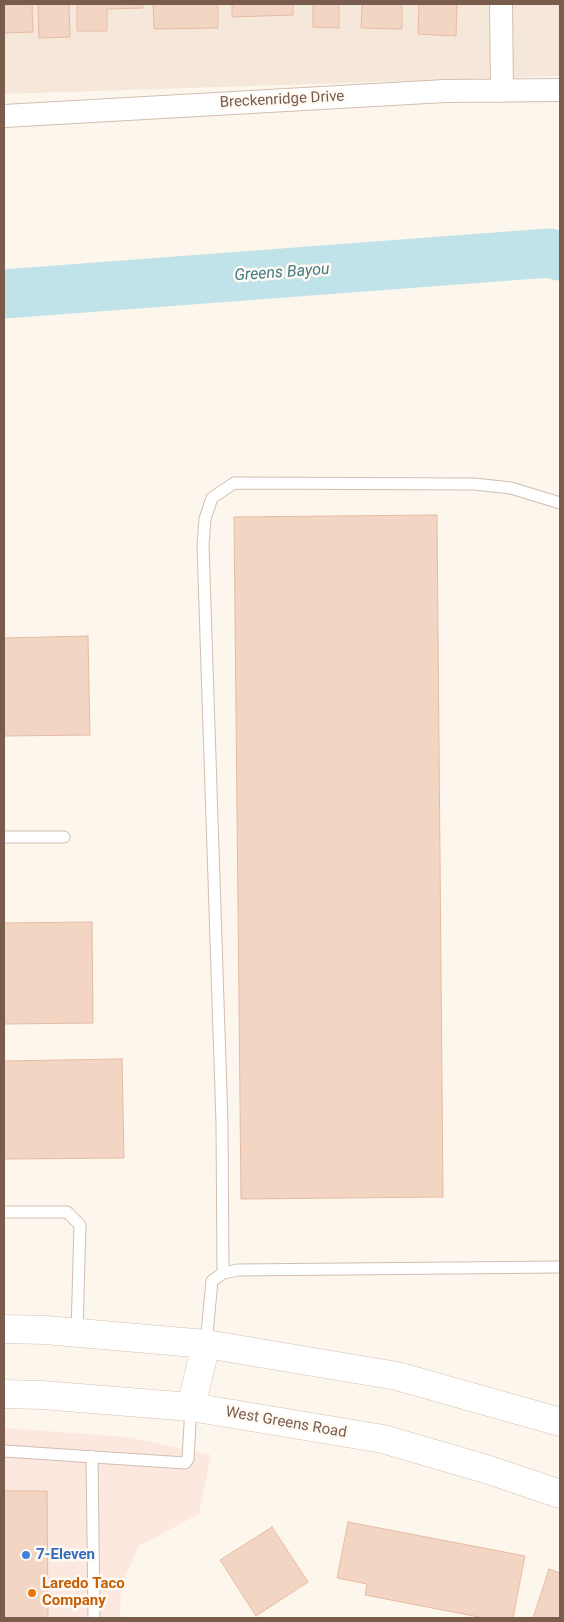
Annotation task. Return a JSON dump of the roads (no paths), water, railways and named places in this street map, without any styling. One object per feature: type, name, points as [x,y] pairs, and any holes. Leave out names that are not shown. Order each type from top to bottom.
[{"type":"main road","points":[[4,1329],[206,1344],[397,1376],[560,1422]]},
{"type":"main road","points":[[191,1407],[206,1344]]},
{"type":"main road","name":"West Greens Road","points":[[4,1394],[42,1395],[191,1407],[383,1439],[486,1469],[560,1494]]},
{"type":"street","points":[[501,4],[502,91]]},
{"type":"street","name":"Breckenridge Drive","points":[[4,116],[445,91],[560,90]]},
{"type":"lane","points":[[223,1273],[222,1124],[203,545],[205,519],[212,498],[234,483],[474,484],[512,488],[560,504]]},
{"type":"lane","points":[[4,836],[64,837]]},
{"type":"lane","points":[[4,1212],[67,1212],[80,1225],[77,1333]]},
{"type":"lane","points":[[206,1344],[212,1281],[223,1273],[238,1270],[560,1267]]},
{"type":"lane","points":[[4,1451],[185,1463],[188,1459],[191,1407]]},
{"type":"lane","points":[[92,1456],[94,1618]]},
{"type":"waterway","name":"Greens Bayou","points":[[4,294],[549,253],[560,256]]},
{"type":"place","name":"7-Eleven","points":[[26,1555]]},
{"type":"place","name":"Laredo Taco Company","points":[[32,1593]]}]
